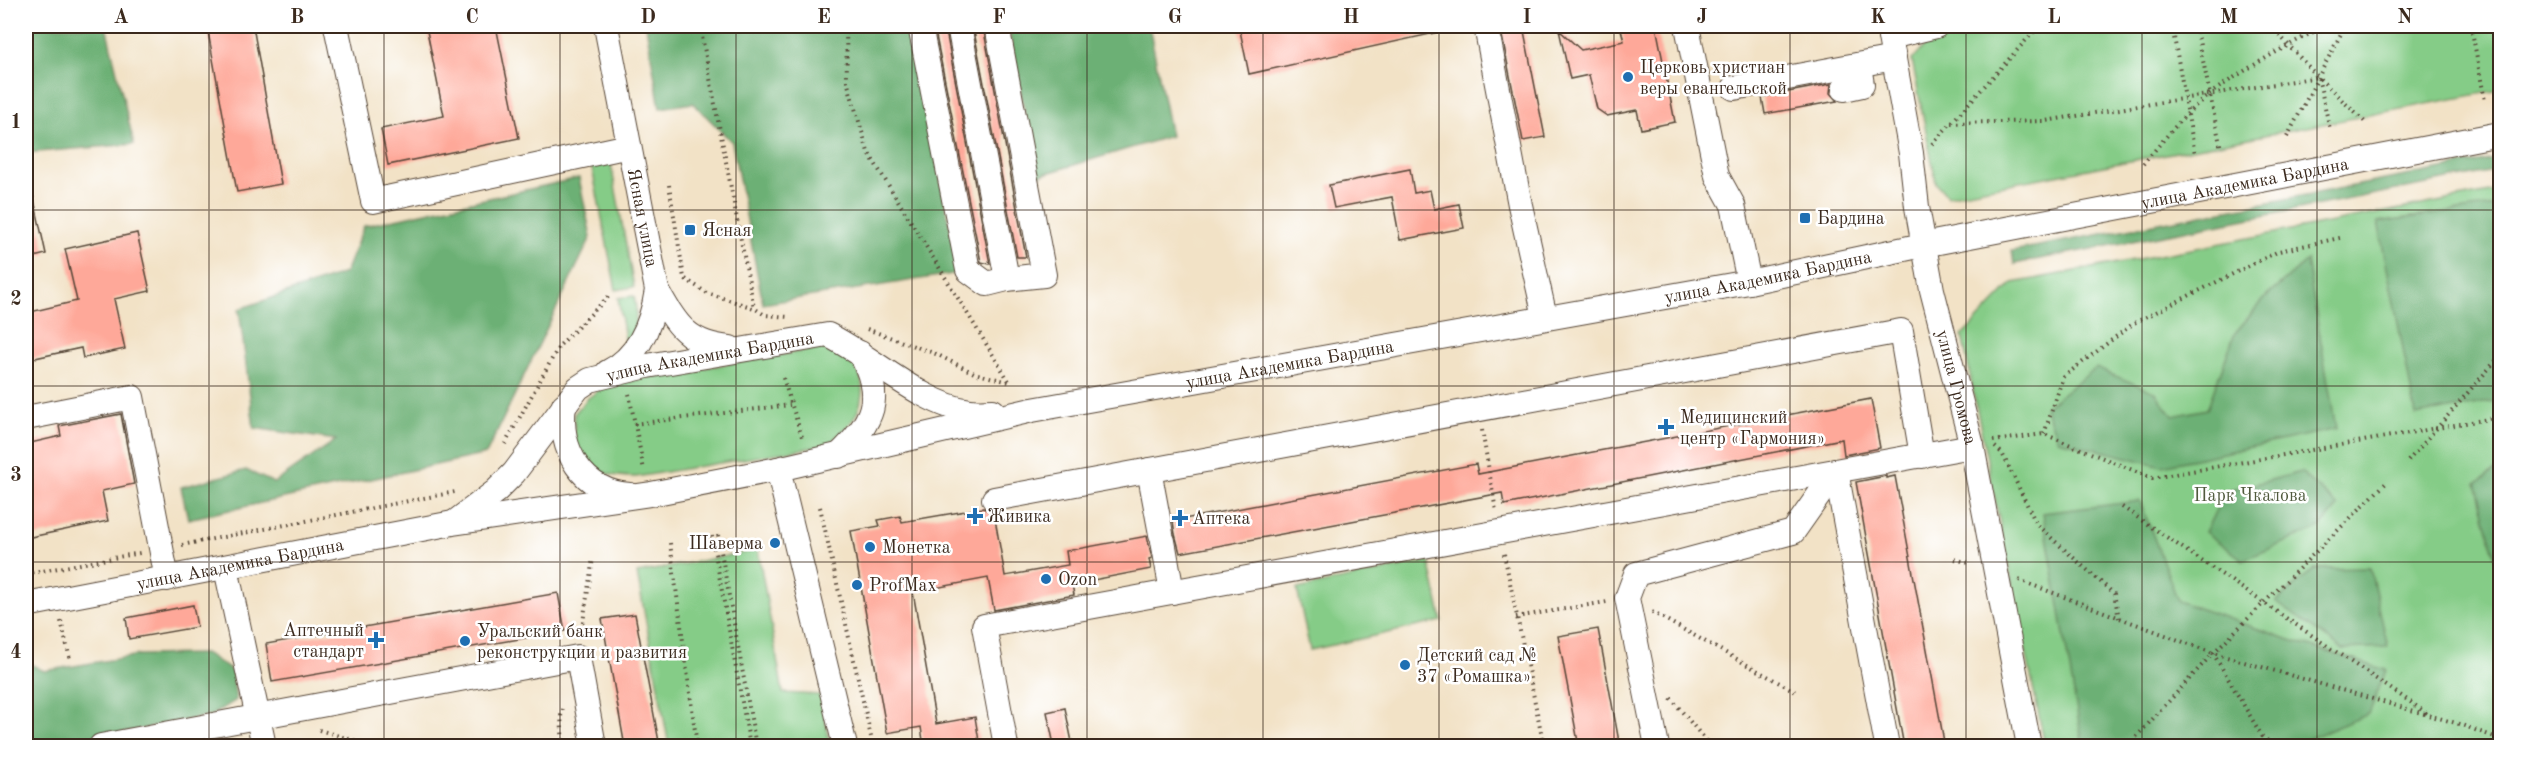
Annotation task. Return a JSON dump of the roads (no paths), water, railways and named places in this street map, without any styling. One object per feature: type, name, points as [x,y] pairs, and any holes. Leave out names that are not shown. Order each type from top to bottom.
[{"type":"street","points":[[336,26],[373,201],[629,146]]},
{"type":"street","name":"Ясная улица","points":[[590,380],[626,361],[649,328],[657,290],[606,26]]},
{"type":"street","points":[[920,26],[968,270],[987,284],[1007,279],[1044,275],[997,26]]},
{"type":"street","points":[[959,26],[1007,279]]},
{"type":"street","points":[[1486,26],[1520,205],[1545,317]]},
{"type":"street","points":[[1687,26],[1717,176],[1733,205],[1749,282]]},
{"type":"street","points":[[1734,88],[1859,65],[1890,40],[1936,26]]},
{"type":"street","name":"улица Громова","points":[[1890,40],[1911,153],[1923,246],[1972,446],[2029,747]]},
{"type":"street","points":[[1844,89],[1862,85],[1859,65]]},
{"type":"street","name":"улица Академика Бардина","points":[[26,605],[453,524],[638,496],[838,456],[1032,410],[1749,282],[2500,134]]},
{"type":"street","points":[[657,290],[680,328],[694,339],[710,346],[745,350]]},
{"type":"street","points":[[994,499],[1901,331],[1922,456]]},
{"type":"street","name":"улица Академика Бардина","points":[[453,524],[496,491],[514,473],[578,388],[590,380],[647,366],[828,335],[860,352],[910,386],[953,407],[970,411],[1032,410]]},
{"type":"street","points":[[838,456],[867,423],[874,402],[868,368],[860,352]]},
{"type":"street","points":[[26,418],[132,398],[167,579]]},
{"type":"street","name":"улица Академика Бардина","points":[[564,405],[562,429],[567,450],[575,465],[594,482],[618,494],[638,496]]},
{"type":"street","points":[[1006,747],[984,626],[1972,446]]},
{"type":"street","points":[[778,469],[845,747]]},
{"type":"street","points":[[1149,470],[1172,592]]},
{"type":"street","points":[[1657,747],[1627,598],[1636,574],[1793,532],[1836,471]]},
{"type":"street","points":[[1836,471],[1887,747]]},
{"type":"street","points":[[226,568],[264,747]]},
{"type":"street","points":[[101,747],[578,657],[594,747]]},
{"type":"place","name":"Церковь христиан веры евангельской","points":[[1628,77]]},
{"type":"place","name":"Бардина","points":[[1805,218]]},
{"type":"place","name":"Ясная","points":[[690,230]]},
{"type":"place","name":"Медицинский центр «Гармония»","points":[[1666,427]]},
{"type":"place","name":"Живика","points":[[975,516]]},
{"type":"place","name":"Аптека","points":[[1180,518]]},
{"type":"place","name":"Шаверма","points":[[775,543]]},
{"type":"place","name":"Монетка","points":[[870,547]]},
{"type":"place","name":"Ozon","points":[[1046,579]]},
{"type":"place","name":"ProfMax","points":[[857,585]]},
{"type":"place","name":"Аптечный стандарт","points":[[376,640]]},
{"type":"place","name":"Уральский банк реконструкции и развития","points":[[465,641]]},
{"type":"place","name":"Детский сад № 37 «Ромашка»","points":[[1405,665]]},
{"type":"park label","name":"Парк Чкалова","points":[[2250,495]]}]
